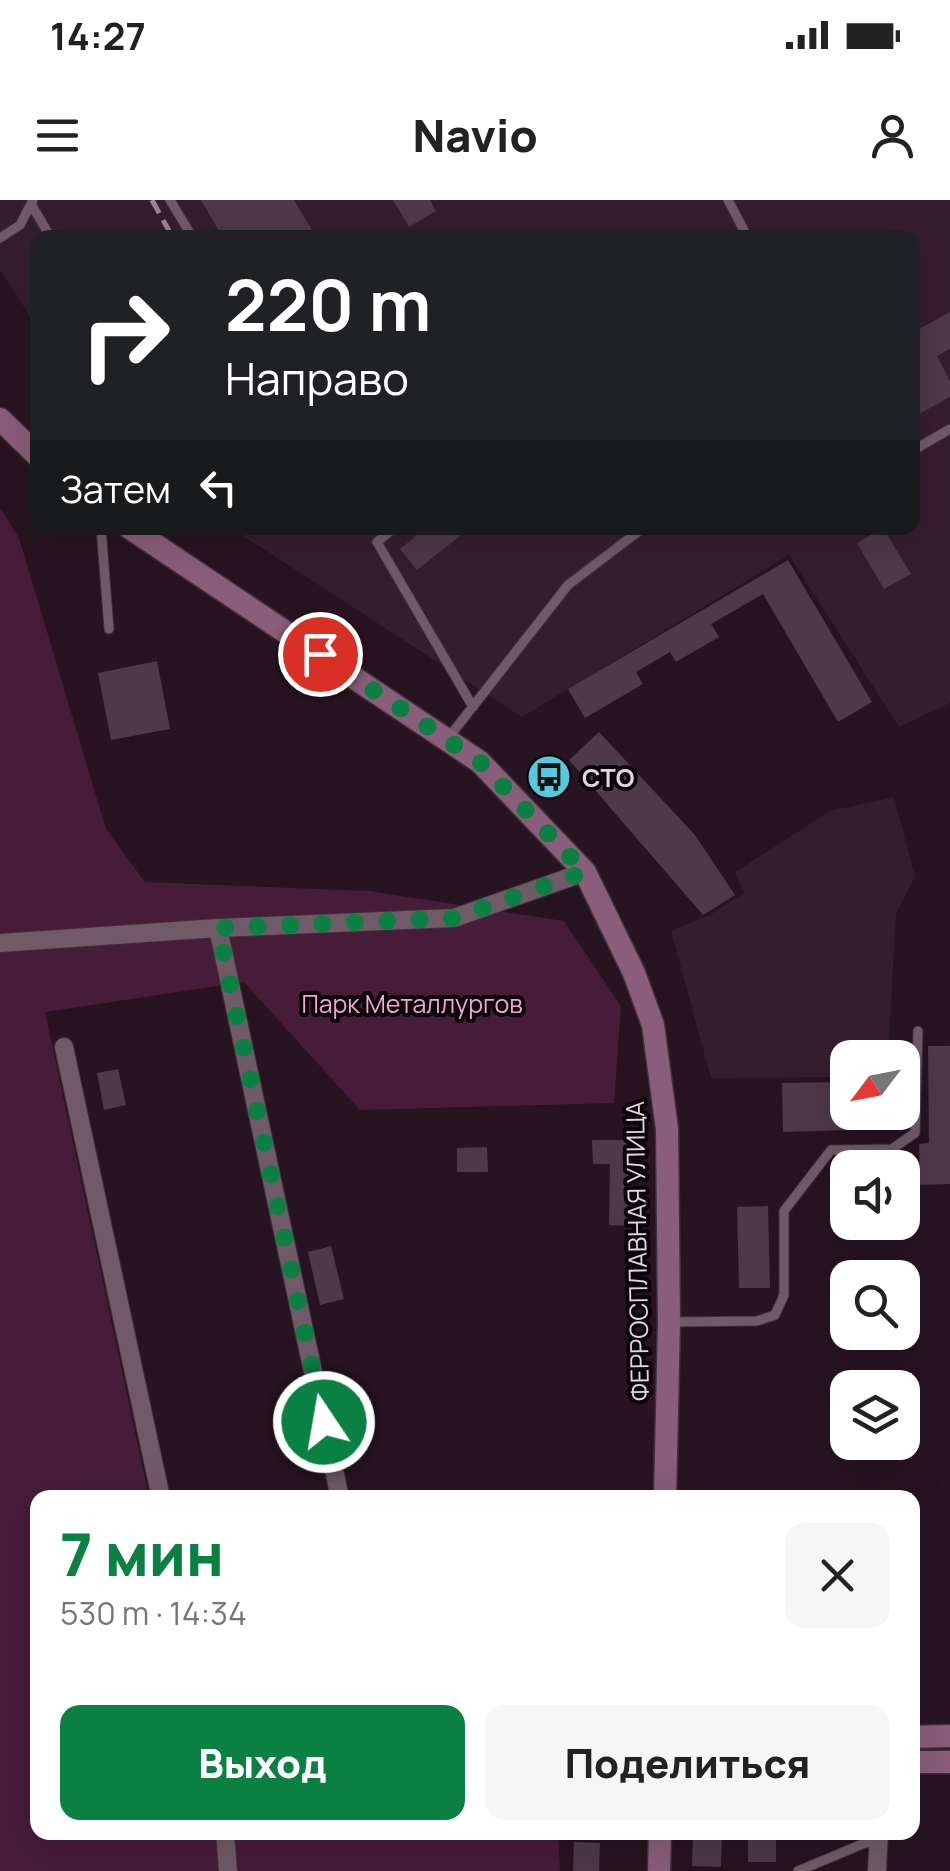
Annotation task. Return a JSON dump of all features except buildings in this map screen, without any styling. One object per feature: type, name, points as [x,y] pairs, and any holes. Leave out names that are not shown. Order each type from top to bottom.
[{"type":"main road","points":[[0,420],[30,448]]},
{"type":"main road","name":"ФЕРРОСПЛАВНАЯ УЛИЦА","points":[[141,535],[480,762],[585,872],[634,973],[653,1025],[667,1129],[665,1490]]},
{"type":"main road","points":[[920,1737],[950,1736]]},
{"type":"main road","points":[[920,1762],[950,1762]]},
{"type":"main road","points":[[659,1871],[660,1840]]},
{"type":"street","points":[[0,943],[454,918],[585,872]]},
{"type":"street","points":[[218,928],[338,1490]]},
{"type":"street","points":[[64,1048],[159,1490]]},
{"type":"street","points":[[226,1840],[228,1871]]},
{"type":"street","points":[[877,1871],[879,1840]]},
{"type":"lane","points":[[170,200],[188,230]]},
{"type":"lane","points":[[728,200],[744,230]]},
{"type":"lane","points":[[32,202],[46,230]]},
{"type":"lane","points":[[0,238],[20,225],[32,202]]},
{"type":"lane","points":[[920,446],[950,429]]},
{"type":"lane","points":[[102,535],[109,629]]},
{"type":"lane","points":[[386,535],[377,542],[473,706]]},
{"type":"lane","points":[[447,739],[568,585],[634,535]]},
{"type":"lane","points":[[669,1322],[756,1322],[775,1314],[784,1295],[784,1211],[831,1150],[892,1149],[915,1133],[918,1031]]},
{"type":"lane","points":[[798,1871],[873,1840]]},
{"type":"shaded area","points":[[0,200],[950,200],[950,703],[899,727],[789,555],[522,717],[242,535],[920,535],[920,230],[30,230],[30,316],[0,270]]},
{"type":"shaded area","points":[[894,797],[915,877],[896,913],[889,1040],[830,1040],[830,1077],[711,1078],[671,931],[710,915],[744,893],[735,872],[830,811]]},
{"type":"green space","name":"Парк Металлургов","points":[[0,508],[19,538],[106,829],[145,882],[369,891],[564,921],[621,1006],[614,1103],[360,1110],[244,982],[45,1012],[147,1490],[30,1490],[30,1840],[558,1840],[560,1871],[0,1871]]},
{"type":"railway","points":[[152,200],[169,230]]},
{"type":"place","name":"СТО","points":[[549,777]]},
{"type":"route","points":[[320,654],[480,762],[585,872],[454,918],[218,928],[324,1422]]}]
